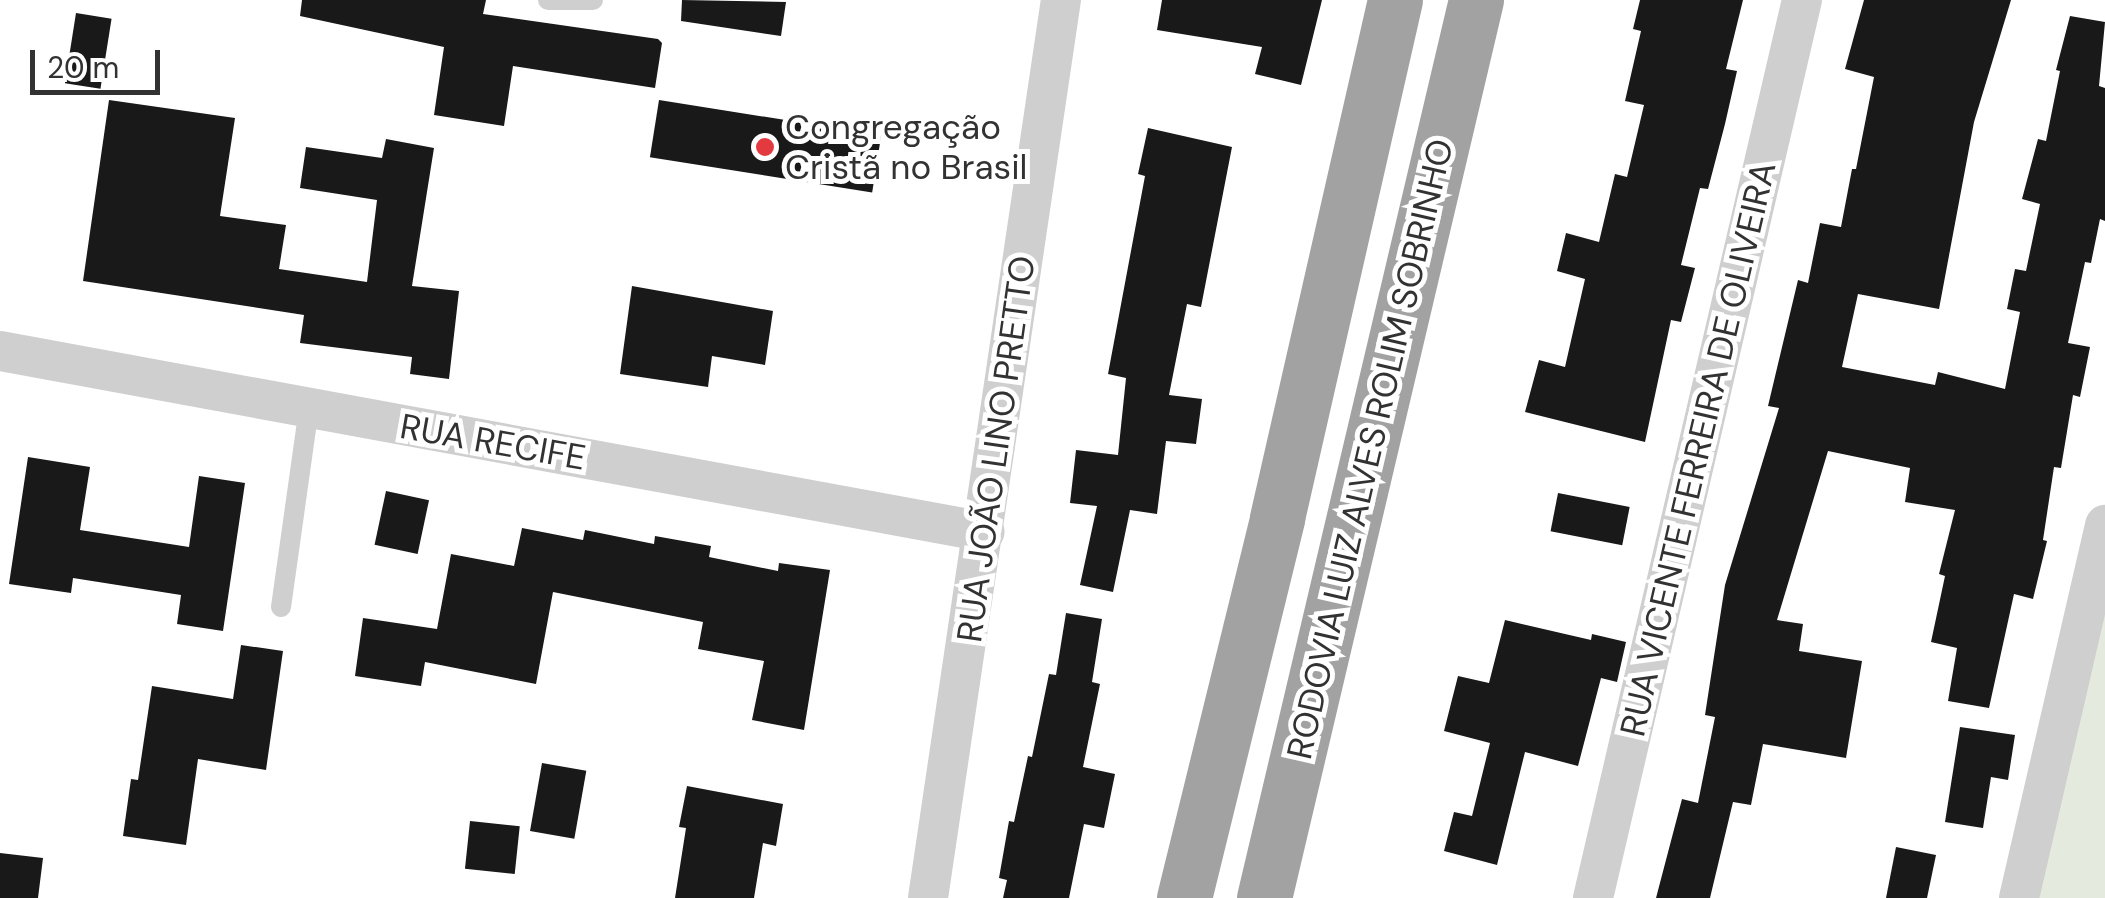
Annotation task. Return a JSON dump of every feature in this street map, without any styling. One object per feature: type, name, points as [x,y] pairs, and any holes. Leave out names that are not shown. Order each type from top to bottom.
[{"type":"highway","points":[[1184,888],[1277,518],[1395,0]]},
{"type":"highway","name":"RODOVIA LUIZ ALVES ROLIM SOBRINHO","points":[[1264,898],[1476,0]]},
{"type":"street","name":"RUA JOÃO LINO PRETTO","points":[[928,898],[1061,0]]},
{"type":"street","name":"RUA VICENTE FERREIRA DE OLIVEIRA","points":[[1594,898],[1802,0]]},
{"type":"street","name":"RUA RECIFE","points":[[0,351],[985,532]]},
{"type":"street","points":[[2019,898],[2105,525]]},
{"type":"lane","points":[[548,0],[593,0]]},
{"type":"lane","points":[[281,608],[309,408]]},
{"type":"shaded area","points":[[2105,612],[2105,898],[2038,898]]},
{"type":"building","points":[[302,0],[486,0],[483,14],[658,39],[662,43],[655,88],[513,66],[504,126],[434,115],[444,47],[300,16]]},
{"type":"building","points":[[682,0],[786,2],[781,36],[681,21]]},
{"type":"building","points":[[1162,0],[1322,0],[1301,85],[1255,74],[1262,47],[1157,30]]},
{"type":"building","points":[[1640,0],[1743,0],[1726,69],[1737,71],[1725,124],[1708,189],[1700,188],[1681,265],[1695,268],[1681,322],[1671,320],[1645,442],[1525,412],[1539,360],[1565,367],[1585,279],[1557,271],[1566,233],[1599,242],[1615,174],[1627,177],[1644,105],[1625,101],[1641,31],[1633,29]]},
{"type":"building","points":[[1864,0],[2011,0],[1974,122],[1939,309],[1858,294],[1842,367],[1935,385],[1938,372],[2005,389],[2020,312],[2007,309],[2015,269],[2026,271],[2040,204],[2022,199],[2038,139],[2046,141],[2060,71],[2056,70],[2070,16],[2105,22],[2099,86],[2105,88],[2105,221],[2100,219],[2091,263],[2085,262],[2068,343],[2090,347],[2080,397],[2073,395],[2061,468],[2054,467],[2043,540],[2047,541],[2033,599],[2014,594],[1989,708],[1948,701],[1957,648],[1931,642],[1945,576],[1939,574],[1955,510],[1905,502],[1910,468],[1828,451],[1777,620],[1803,624],[1799,651],[1862,661],[1846,758],[1763,744],[1751,805],[1733,802],[1710,898],[1656,898],[1682,799],[1698,803],[1715,717],[1705,715],[1725,585],[1779,408],[1768,406],[1798,280],[1808,283],[1820,223],[1841,227],[1852,169],[1856,169],[1874,77],[1845,69]]},
{"type":"building","points":[[76,13],[112,19],[100,89],[65,83]]},
{"type":"building","points":[[109,100],[235,118],[220,216],[286,225],[279,269],[367,282],[377,200],[300,188],[306,147],[382,158],[386,139],[434,148],[412,286],[459,291],[449,379],[410,374],[412,357],[300,343],[304,315],[83,281]]},
{"type":"building","name":"Congregação Cristã no Brasil","points":[[659,100],[881,135],[872,192],[650,157]]},
{"type":"building","points":[[1148,128],[1232,147],[1201,307],[1187,304],[1169,395],[1202,399],[1196,444],[1166,441],[1157,514],[1130,510],[1113,592],[1080,585],[1097,506],[1070,503],[1076,450],[1118,455],[1126,378],[1108,374],[1145,176],[1138,174]]},
{"type":"building","points":[[632,286],[773,311],[765,365],[712,356],[708,387],[620,374]]},
{"type":"building","points":[[28,457],[90,467],[80,530],[189,547],[199,476],[245,483],[223,631],[177,624],[181,595],[73,578],[71,593],[9,584]]},
{"type":"building","points":[[386,491],[429,500],[418,554],[375,545]]},
{"type":"building","points":[[1558,493],[1630,507],[1622,545],[1551,531]]},
{"type":"building","points":[[522,528],[583,540],[585,530],[654,544],[655,536],[711,546],[709,557],[778,571],[779,563],[830,570],[804,730],[752,720],[764,661],[698,649],[703,622],[553,592],[536,684],[425,662],[421,686],[355,676],[363,618],[437,629],[451,554],[514,566]]},
{"type":"building","points":[[1066,613],[1102,619],[1092,682],[1100,684],[1083,767],[1115,774],[1104,828],[1084,824],[1069,898],[1003,898],[1007,880],[999,878],[1009,821],[1014,822],[1028,756],[1032,757],[1049,674],[1056,675]]},
{"type":"building","points":[[1505,620],[1591,640],[1592,634],[1626,642],[1617,682],[1601,678],[1578,766],[1525,752],[1497,865],[1444,851],[1454,812],[1472,816],[1490,743],[1444,731],[1458,676],[1489,683]]},
{"type":"building","points":[[241,645],[283,651],[266,770],[198,759],[186,845],[123,836],[131,779],[138,780],[152,686],[233,699]]},
{"type":"building","points":[[1960,727],[2015,735],[2008,780],[1991,777],[1983,828],[1945,822]]},
{"type":"building","points":[[542,763],[586,771],[574,839],[530,831]]},
{"type":"building","points":[[687,786],[783,804],[776,846],[763,843],[754,898],[675,898],[686,828],[679,827]]},
{"type":"building","points":[[470,821],[520,826],[515,874],[465,869]]},
{"type":"building","points":[[1896,847],[1936,855],[1927,898],[1886,898]]},
{"type":"building","points":[[0,853],[43,858],[38,898],[0,898]]},
{"type":"place","name":"Congregação Cristã no Brasil","points":[[765,147]]}]
